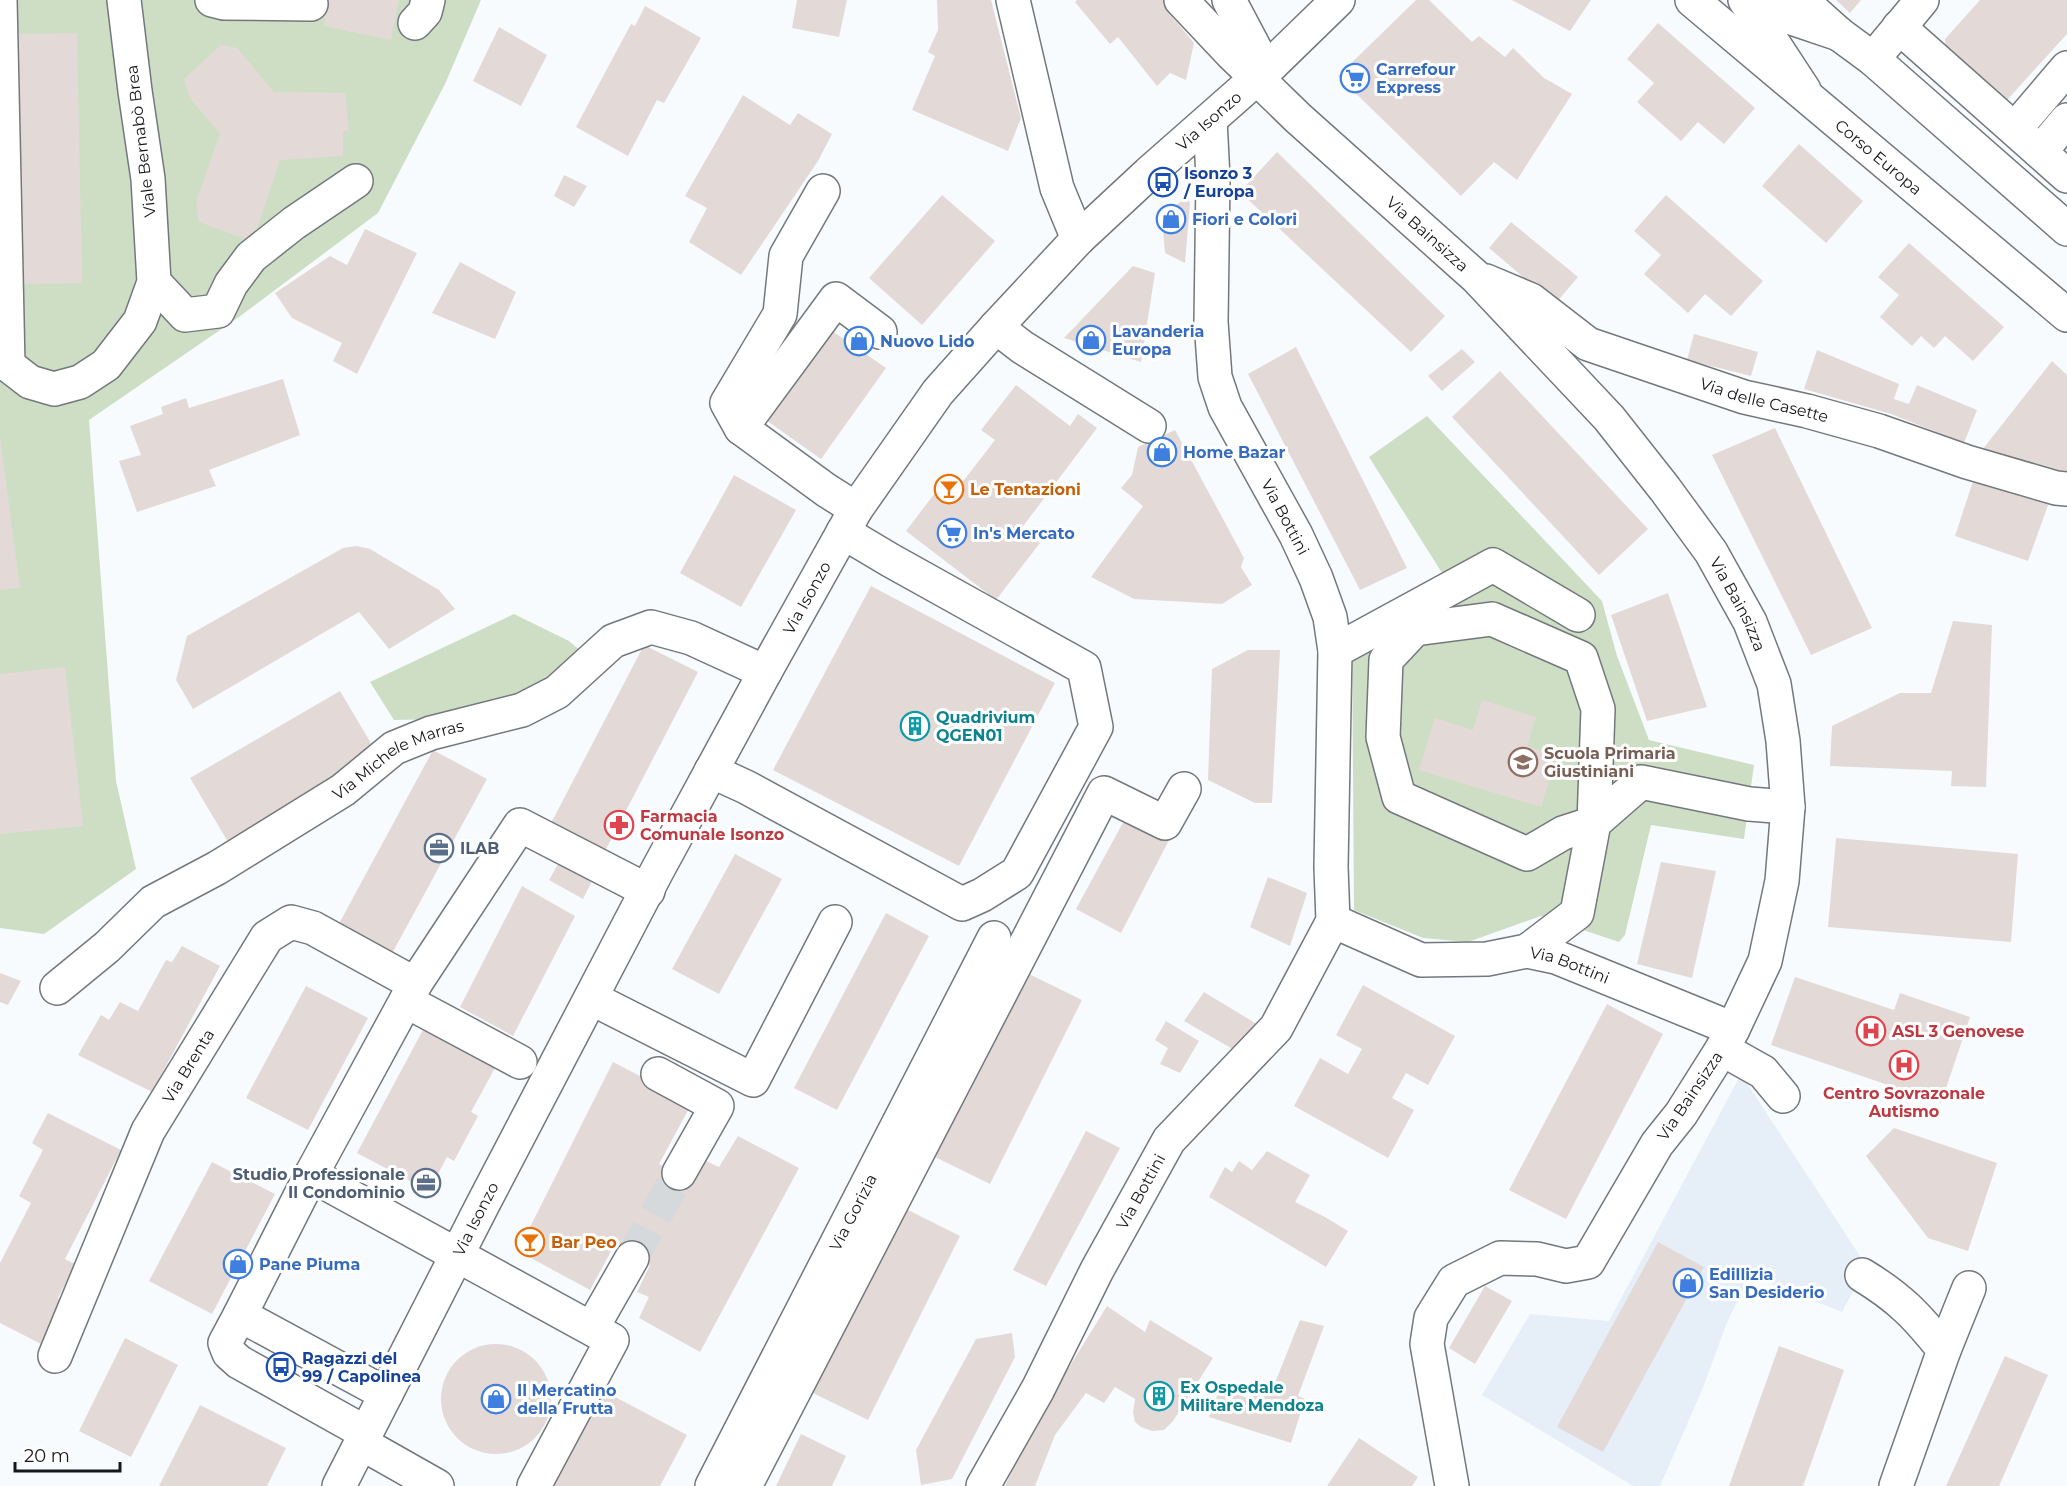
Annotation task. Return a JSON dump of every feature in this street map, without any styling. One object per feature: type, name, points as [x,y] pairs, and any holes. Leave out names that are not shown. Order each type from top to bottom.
[{"type":"street","name":"Viale Bernabò Brea","points":[[0,0],[4,359],[30,382],[54,389],[80,382],[106,365],[140,321],[154,282],[148,179],[124,0]]},
{"type":"street","points":[[212,0],[224,3],[311,4]]},
{"type":"street","points":[[1013,0],[1057,188],[1078,239]]},
{"type":"street","name":"Via Bainsizza","points":[[1181,0],[1261,74],[1298,118],[1476,277],[1609,418],[1711,552],[1750,622],[1774,684],[1783,741],[1788,807],[1782,881],[1765,961],[1727,1039],[1681,1114],[1657,1144],[1588,1262],[1566,1266],[1537,1259],[1500,1258],[1454,1281],[1431,1318],[1427,1344],[1452,1486]]},
{"type":"street","points":[[1229,0],[1261,74]]},
{"type":"street","name":"Via Isonzo","points":[[339,1486],[591,998],[711,771],[849,521],[938,392],[1001,321],[1078,239],[1149,172],[1261,74],[1338,0]]},
{"type":"street","name":"Corso Europa","points":[[1692,0],[2067,315]]},
{"type":"street","points":[[1801,0],[1839,34],[1873,59],[2067,229]]},
{"type":"street","points":[[1873,59],[1922,0]]},
{"type":"street","points":[[1747,2],[1812,102]]},
{"type":"street","points":[[1747,2],[1839,34]]},
{"type":"street","points":[[1899,27],[2067,176]]},
{"type":"street","points":[[2015,129],[2067,68]]},
{"type":"street","name":"Via Bottini","points":[[983,1486],[1038,1389],[1097,1270],[1168,1140],[1276,1028],[1333,921],[1331,867],[1335,651],[1330,617],[1316,578],[1296,535],[1226,407],[1215,377],[1211,322],[1213,178],[1210,120]]},
{"type":"street","points":[[2040,152],[2067,120]]},
{"type":"street","points":[[154,282],[185,315],[218,311],[231,284],[251,257],[294,222],[356,181]]},
{"type":"street","points":[[711,771],[746,787],[962,904],[982,895],[1017,873],[1096,727],[1084,668],[890,561],[849,521],[826,490],[741,428],[727,403],[780,314],[786,256],[823,191]]},
{"type":"street","name":"Via delle Casette","points":[[1476,277],[1531,300],[1588,344],[1744,396],[1879,431],[1967,462],[2056,488],[2067,489]]},
{"type":"street","points":[[741,428],[836,299],[880,332]]},
{"type":"street","points":[[1001,321],[1034,334],[1066,353],[1090,362]]},
{"type":"street","points":[[1001,321],[1032,353],[1149,426]]},
{"type":"street","points":[[1335,651],[1493,565],[1578,615]]},
{"type":"street","points":[[1527,951],[1577,913],[1594,823],[1598,709],[1581,658],[1492,619],[1415,629],[1386,660],[1383,737],[1398,797],[1527,854],[1563,833],[1594,823],[1641,782],[1749,804],[1788,807]]},
{"type":"street","name":"Via Michele Marras","points":[[57,988],[107,947],[153,902],[217,868],[343,790],[394,748],[431,732],[522,710],[557,692],[613,640],[651,627],[691,638],[765,672]]},
{"type":"street","points":[[745,1486],[1104,793],[1165,823],[1184,789]]},
{"type":"street","points":[[437,1486],[364,1438],[239,1362],[229,1353],[225,1343],[311,1175],[410,992],[520,825],[648,891]]},
{"type":"street","name":"Via Bottini","points":[[1333,921],[1421,960],[1487,959],[1527,951],[1556,957],[1727,1039],[1763,1072],[1783,1096]]},
{"type":"street","name":"Via Brenta","points":[[55,1356],[148,1131],[267,937],[291,922],[313,928],[520,1062]]},
{"type":"street","points":[[591,998],[753,1080],[835,922]]},
{"type":"street","name":"Via Gorizia","points":[[712,1486],[994,938]]},
{"type":"street","points":[[658,1074],[717,1106],[679,1173]]},
{"type":"street","points":[[311,1175],[602,1334]]},
{"type":"street","points":[[534,1486],[602,1334],[632,1258]]},
{"type":"street","points":[[1862,1275],[1888,1291],[1916,1315],[1944,1350]]},
{"type":"street","points":[[1896,1486],[1944,1350],[1969,1288]]},
{"type":"street","points":[[240,1315],[386,1394]]},
{"type":"shaded area","name":"Edillizia San Desiderio","points":[[1741,1074],[1860,1256],[1862,1275],[1842,1312],[1776,1286],[1753,1274],[1728,1320],[1702,1390],[1660,1486],[1633,1486],[1482,1395],[1530,1314],[1609,1321]]},
{"type":"green space","points":[[0,0],[481,0],[445,84],[378,213],[239,317],[89,420],[116,781],[136,869],[44,934],[0,928]]},
{"type":"green space","points":[[1427,416],[1602,601],[1617,656],[1649,740],[1754,765],[1744,839],[1651,825],[1625,935],[1619,942],[1541,916],[1468,942],[1423,938],[1354,910],[1352,635],[1449,584],[1369,457]]},
{"type":"green space","points":[[514,614],[569,641],[583,653],[526,692],[443,719],[394,720],[370,682]]},
{"type":"building","points":[[328,0],[399,0],[391,40],[324,26]]},
{"type":"building","points":[[797,0],[847,0],[839,37],[792,28]]},
{"type":"building","points":[[937,0],[991,0],[1021,118],[1008,151],[912,110],[935,56],[928,52],[938,30]]},
{"type":"building","points":[[1077,0],[1173,0],[1176,4],[1168,12],[1194,43],[1186,80],[1170,73],[1157,86],[1118,37],[1110,44],[1075,2]]},
{"type":"building","points":[[1416,0],[1429,0],[1472,42],[1479,36],[1505,57],[1513,48],[1544,78],[1572,94],[1517,180],[1494,162],[1461,196],[1338,76]]},
{"type":"building","points":[[1512,0],[1591,0],[1570,31]]},
{"type":"building","points":[[1836,0],[1861,0],[1850,13]]},
{"type":"building","points":[[1980,0],[2067,0],[2067,34],[2008,99],[1996,101],[1946,56],[1945,39]]},
{"type":"building","points":[[645,6],[701,38],[664,103],[657,100],[628,156],[576,127],[631,24],[635,26]]},
{"type":"building","points":[[1658,23],[1755,108],[1724,144],[1698,122],[1681,141],[1637,102],[1654,83],[1627,59]]},
{"type":"building","points":[[499,27],[547,55],[521,106],[473,81]]},
{"type":"building","points":[[77,33],[82,283],[17,284],[12,34]]},
{"type":"building","points":[[221,45],[237,48],[274,92],[345,93],[349,131],[343,131],[343,156],[280,160],[256,231],[245,239],[199,222],[196,202],[220,134],[190,98],[184,79]]},
{"type":"building","points":[[743,95],[790,125],[798,113],[832,134],[818,161],[741,275],[689,242],[707,208],[685,196]]},
{"type":"building","points":[[1799,144],[1863,201],[1826,243],[1762,186]]},
{"type":"building","points":[[1277,152],[1445,316],[1411,352],[1240,192]]},
{"type":"building","points":[[564,175],[587,186],[574,207],[554,196]]},
{"type":"building","points":[[942,195],[995,241],[922,325],[869,278]]},
{"type":"building","points":[[1666,195],[1763,281],[1731,316],[1705,294],[1688,313],[1644,274],[1661,255],[1634,231]]},
{"type":"building","points":[[1187,196],[1190,204],[1185,263],[1165,253],[1163,231],[1164,216]]},
{"type":"building","points":[[1511,222],[1578,277],[1555,304],[1489,248]]},
{"type":"building","points":[[365,229],[417,253],[357,374],[333,361],[342,343],[292,318],[275,293],[330,256],[347,265]]},
{"type":"building","points":[[1909,243],[2004,327],[1973,361],[1945,336],[1934,348],[1921,336],[1912,346],[1880,317],[1899,295],[1878,277]]},
{"type":"building","points":[[460,262],[516,292],[495,339],[432,313]]},
{"type":"building","points":[[1133,266],[1155,273],[1141,362],[1064,338]]},
{"type":"building","points":[[828,328],[886,368],[821,459],[763,418]]},
{"type":"building","points":[[1694,334],[1758,352],[1751,376],[1687,360]]},
{"type":"building","points":[[1296,347],[1407,568],[1360,590],[1248,374]]},
{"type":"building","points":[[1462,349],[1475,362],[1442,391],[1428,376]]},
{"type":"building","points":[[1817,350],[1899,384],[1894,399],[1909,404],[1917,385],[1977,410],[1964,443],[1891,414],[1804,389]]},
{"type":"building","points":[[2052,361],[2067,375],[2067,473],[1982,450]]},
{"type":"building","points":[[1500,371],[1648,529],[1599,575],[1452,417]]},
{"type":"building","points":[[283,379],[300,435],[209,470],[216,486],[137,512],[119,461],[141,455],[130,426],[163,414],[161,407],[186,398],[189,408]]},
{"type":"building","points":[[1016,385],[1070,426],[1078,414],[1097,428],[1021,529],[1040,543],[996,600],[906,531],[941,485],[954,493],[995,440],[981,430]]},
{"type":"building","points":[[1775,428],[1872,628],[1811,655],[1712,455]]},
{"type":"building","points":[[1175,430],[1244,558],[1241,567],[1252,585],[1222,604],[1134,599],[1091,577],[1143,506],[1121,488],[1132,475],[1138,447]]},
{"type":"building","points":[[0,438],[20,588],[0,590]]},
{"type":"building","points":[[734,475],[796,510],[741,607],[680,573]]},
{"type":"building","points":[[1975,475],[2051,497],[2028,561],[1955,536]]},
{"type":"building","points":[[357,546],[370,549],[439,590],[455,609],[389,649],[359,612],[193,709],[176,680],[187,636],[343,548]]},
{"type":"building","name":"Quadrivium QGEN01","points":[[871,586],[1055,683],[959,866],[773,770]]},
{"type":"building","points":[[1668,593],[1707,707],[1647,721],[1611,615]]},
{"type":"building","points":[[1953,621],[1992,625],[1986,787],[1951,786],[1952,771],[1830,766],[1832,726],[1900,693],[1931,693]]},
{"type":"building","points":[[644,645],[698,672],[603,855],[549,827]]},
{"type":"building","points":[[1248,650],[1280,650],[1272,803],[1255,803],[1208,780],[1212,669]]},
{"type":"building","points":[[65,667],[83,826],[0,834],[0,674]]},
{"type":"building","points":[[340,691],[378,755],[228,842],[190,778]]},
{"type":"building","points":[[1482,700],[1536,717],[1527,746],[1557,756],[1541,807],[1419,770],[1435,718],[1473,730]]},
{"type":"building","points":[[433,750],[487,779],[389,959],[335,931]]},
{"type":"building","points":[[1126,817],[1169,840],[1121,933],[1076,909]]},
{"type":"building","points":[[1836,838],[2018,854],[2011,942],[1828,927]]},
{"type":"building","points":[[735,854],[782,879],[719,994],[672,969]]},
{"type":"building","points":[[562,857],[595,875],[583,899],[549,880]]},
{"type":"building","points":[[1661,862],[1716,871],[1692,978],[1637,964]]},
{"type":"building","points":[[1268,877],[1307,893],[1290,946],[1250,927]]},
{"type":"building","points":[[522,886],[575,916],[513,1036],[460,1007]]},
{"type":"building","points":[[886,913],[929,936],[837,1110],[794,1088]]},
{"type":"building","points":[[182,946],[220,966],[152,1092],[78,1055],[101,1015],[109,1020],[120,1002],[138,1011],[166,960],[172,962]]},
{"type":"building","points":[[0,973],[21,981],[8,1005],[0,1002]]},
{"type":"building","points":[[1027,973],[1082,1000],[990,1184],[935,1157]]},
{"type":"building","name":"ASL 3 Genovese","points":[[1795,977],[1894,1010],[1900,993],[1970,1017],[1941,1103],[1771,1045]]},
{"type":"building","points":[[1363,985],[1455,1036],[1428,1085],[1406,1073],[1392,1098],[1414,1110],[1388,1158],[1294,1106],[1320,1058],[1348,1074],[1362,1049],[1336,1035]]},
{"type":"building","points":[[306,986],[368,1018],[308,1130],[246,1098]]},
{"type":"building","points":[[1204,992],[1260,1026],[1243,1055],[1184,1021]]},
{"type":"building","points":[[1607,1004],[1663,1034],[1566,1219],[1509,1190]]},
{"type":"building","points":[[1166,1021],[1199,1041],[1180,1073],[1160,1064],[1168,1048],[1155,1040]]},
{"type":"building","points":[[424,1028],[496,1066],[471,1112],[478,1116],[454,1161],[447,1157],[429,1191],[357,1153]]},
{"type":"building","points":[[613,1062],[692,1103],[659,1164],[693,1182],[704,1160],[719,1167],[738,1136],[799,1168],[700,1352],[639,1318],[649,1297],[637,1292],[650,1265],[614,1246],[590,1290],[518,1251]]},
{"type":"building","points":[[48,1113],[121,1150],[65,1259],[75,1264],[58,1298],[66,1304],[43,1345],[0,1323],[0,1263],[31,1203],[19,1196],[43,1150],[32,1143]]},
{"type":"building","points":[[1894,1128],[1997,1163],[1968,1251],[1928,1238],[1866,1156]]},
{"type":"building","points":[[1086,1131],[1120,1148],[1046,1286],[1013,1270]]},
{"type":"building","points":[[1267,1151],[1310,1175],[1295,1202],[1348,1231],[1326,1267],[1209,1197],[1225,1167],[1232,1172],[1239,1161],[1252,1170]]},
{"type":"building","points":[[212,1162],[275,1194],[212,1314],[149,1281]]},
{"type":"building","points":[[906,1209],[960,1236],[868,1420],[813,1393]]},
{"type":"building","points":[[1658,1242],[1704,1267],[1603,1452],[1557,1427]]},
{"type":"building","points":[[1485,1286],[1512,1301],[1475,1364],[1449,1348]]},
{"type":"building","name":"Ex Ospedale Militare Mendoza","points":[[1107,1306],[1145,1332],[1150,1320],[1213,1358],[1173,1421],[1164,1430],[1152,1431],[1135,1422],[1133,1412],[1135,1399],[1115,1387],[1104,1403],[1086,1393],[1055,1435],[1035,1486],[1005,1486],[1034,1424]]},
{"type":"building","points":[[1300,1320],[1324,1326],[1298,1396],[1305,1399],[1291,1443],[1209,1417],[1220,1388],[1250,1399],[1255,1386],[1271,1393]]},
{"type":"building","points":[[1012,1333],[1015,1357],[952,1479],[921,1485],[916,1450],[976,1339]]},
{"type":"building","points":[[125,1338],[178,1365],[131,1457],[79,1431]]},
{"type":"building","name":"Il Mercatino della Frutta","points":[[496,1344],[517,1348],[535,1360],[547,1378],[551,1399],[547,1420],[535,1438],[517,1450],[496,1454],[475,1450],[457,1438],[445,1420],[441,1399],[445,1378],[457,1360],[475,1348]]},
{"type":"building","points":[[1779,1346],[1844,1370],[1803,1486],[1729,1486]]},
{"type":"building","points":[[2005,1356],[2048,1375],[1999,1486],[1946,1486]]},
{"type":"building","points":[[602,1390],[687,1435],[660,1486],[550,1486]]},
{"type":"building","points":[[200,1405],[286,1448],[267,1486],[159,1486]]},
{"type":"building","points":[[801,1434],[846,1456],[832,1486],[776,1486]]},
{"type":"building","points":[[1359,1438],[1418,1477],[1412,1486],[1327,1486]]},
{"type":"tunnel","points":[[632,1258],[679,1173]]},
{"type":"place","name":"Carrefour Express","points":[[1355,78]]},
{"type":"place","name":"Isonzo 3 / Europa","points":[[1163,182]]},
{"type":"place","name":"Fiori e Colori","points":[[1171,219]]},
{"type":"place","name":"Lavanderia Europa","points":[[1091,340]]},
{"type":"place","name":"Nuovo Lido","points":[[859,341]]},
{"type":"place","name":"Home Bazar","points":[[1162,452]]},
{"type":"place","name":"Le Tentazioni","points":[[949,489]]},
{"type":"place","name":"In's Mercato","points":[[952,533]]},
{"type":"place","name":"Quadrivium QGEN01","points":[[915,726]]},
{"type":"place","name":"Scuola Primaria Giustiniani","points":[[1523,762]]},
{"type":"place","name":"Farmacia Comunale Isonzo","points":[[619,825]]},
{"type":"place","name":"ILAB","points":[[439,848]]},
{"type":"place","name":"ASL 3 Genovese","points":[[1871,1031]]},
{"type":"place","name":"Centro Sovrazonale Autismo","points":[[1904,1065]]},
{"type":"place","name":"Studio Professionale Il Condominio","points":[[426,1183]]},
{"type":"place","name":"Bar Peo","points":[[530,1242]]},
{"type":"place","name":"Pane Piuma","points":[[238,1264]]},
{"type":"place","name":"Edillizia San Desiderio","points":[[1688,1283]]},
{"type":"place","name":"Ragazzi del 99 / Capolinea","points":[[281,1367]]},
{"type":"place","name":"Ex Ospedale Militare Mendoza","points":[[1159,1396]]},
{"type":"place","name":"Il Mercatino della Frutta","points":[[496,1399]]}]
